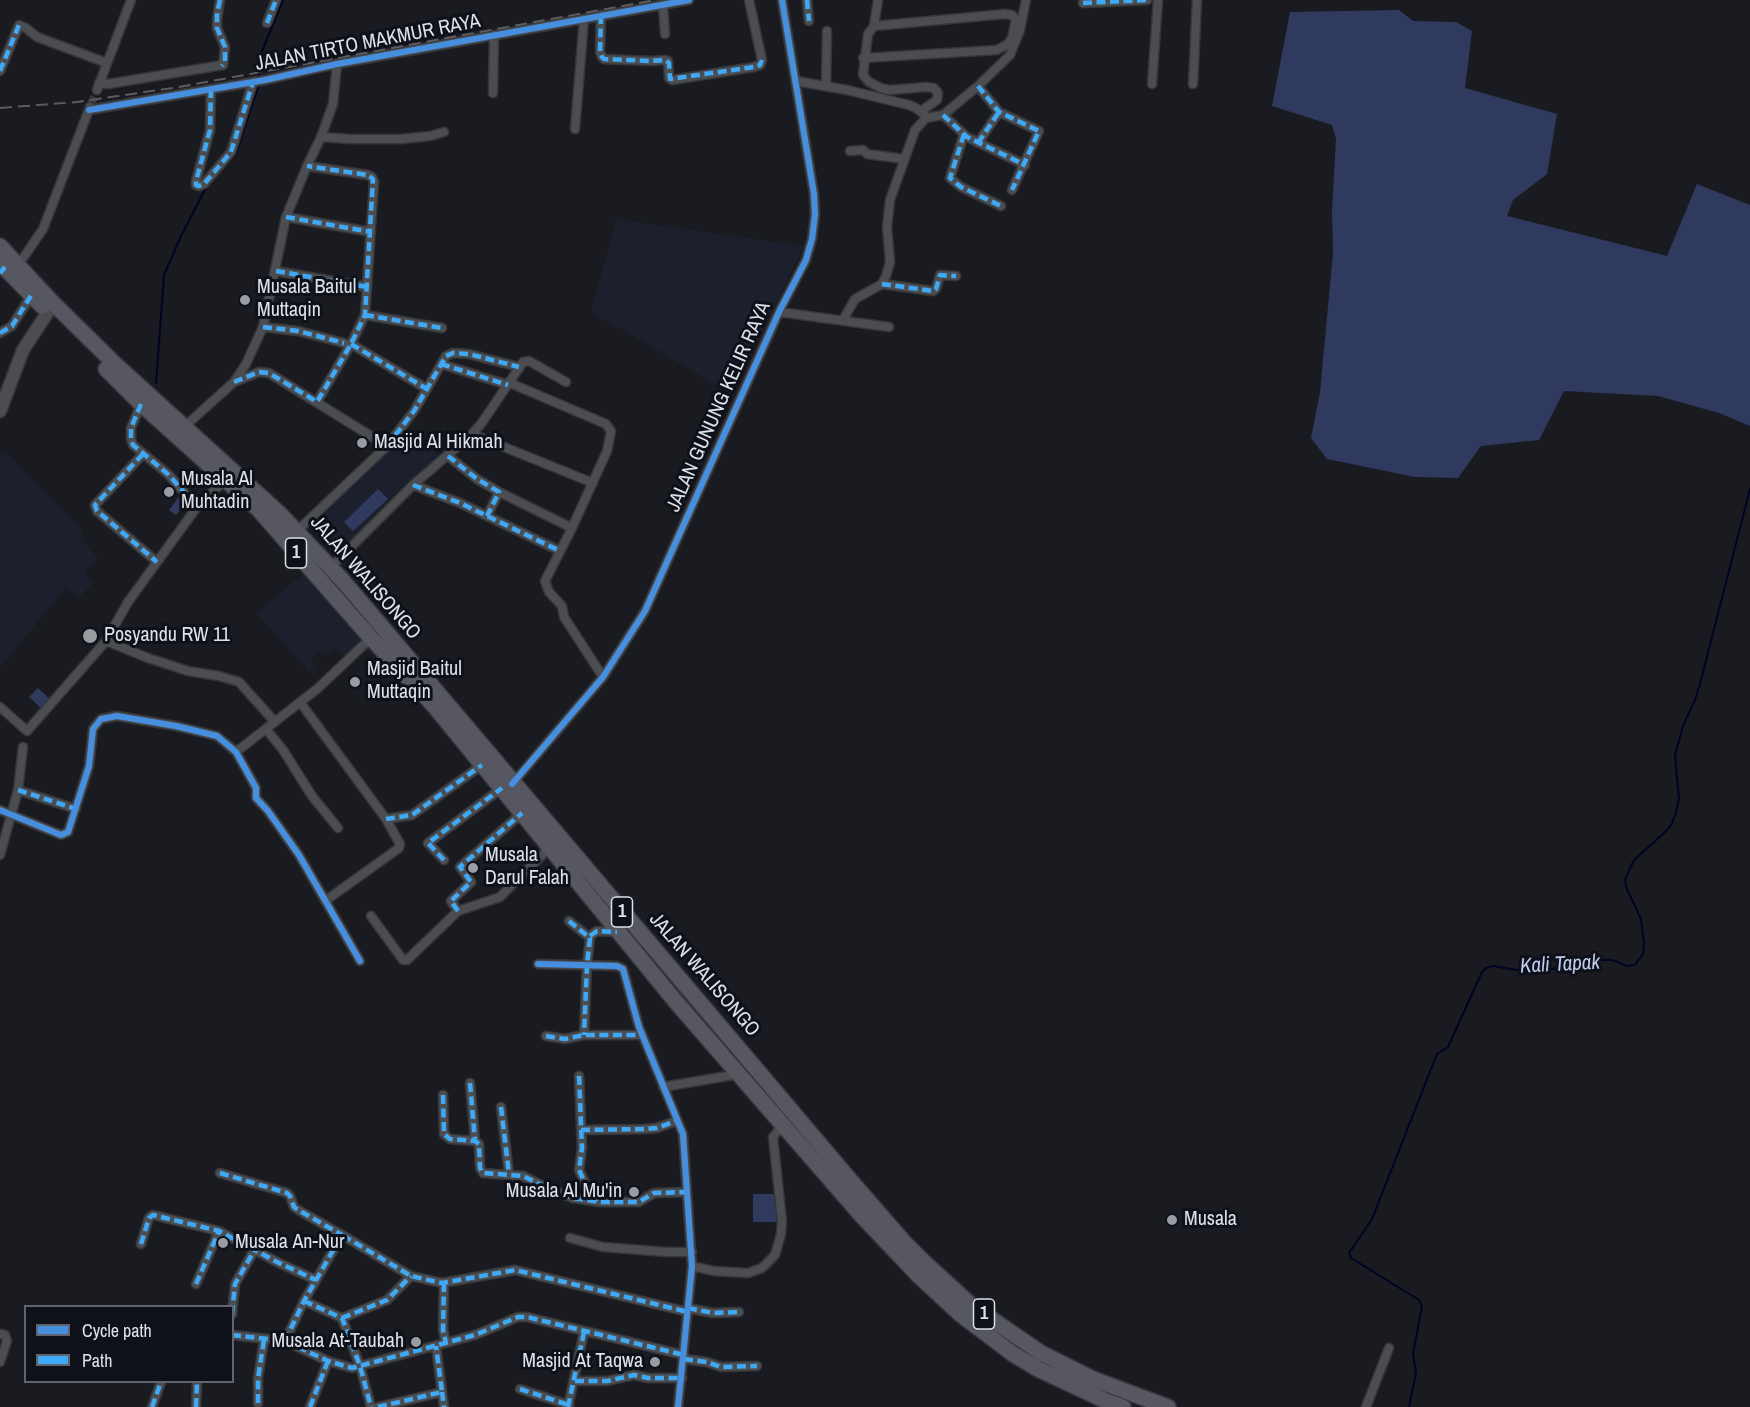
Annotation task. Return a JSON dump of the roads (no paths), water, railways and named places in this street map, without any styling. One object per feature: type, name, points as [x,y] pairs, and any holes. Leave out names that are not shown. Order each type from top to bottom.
[{"type":"highway","name":"1","points":[[0,246],[6,267],[32,294],[51,308]]},
{"type":"highway","name":"1","points":[[6,267],[51,308]]},
{"type":"highway","name":"JALAN WALISONGO","points":[[51,308],[111,368],[141,404],[259,510],[435,707],[482,765],[507,786],[522,813],[617,932],[862,1216],[920,1277],[960,1314],[1013,1354],[1038,1369],[1123,1407]]},
{"type":"highway","name":"JALAN WALISONGO","points":[[111,368],[184,427],[297,531],[330,568],[507,786],[740,1048],[850,1181],[925,1263],[971,1305],[1041,1353],[1093,1379],[1168,1407]]},
{"type":"street","points":[[131,0],[98,87],[222,66],[225,62],[225,47],[218,28],[217,13],[220,0]]},
{"type":"street","points":[[267,23],[276,0]]},
{"type":"street","name":"JALAN TIRTO MAKMUR RAYA","points":[[6,267],[43,229],[90,107],[265,80],[337,64],[689,0]]},
{"type":"street","points":[[601,15],[600,52],[604,59],[667,60],[669,78],[672,80],[754,68],[760,64],[762,60],[749,0]]},
{"type":"street","name":"JALAN GUNUNG KELIR RAYA","points":[[444,860],[428,843],[507,786],[603,677],[645,611],[779,312],[806,260],[815,215],[807,141],[782,0]]},
{"type":"street","points":[[807,0],[809,21]]},
{"type":"street","points":[[878,0],[874,26],[868,34],[863,58],[865,79],[881,88],[934,88],[938,93],[937,100],[924,114],[915,129],[890,200],[887,227],[890,262],[882,284]]},
{"type":"street","points":[[943,115],[1010,55],[1020,30],[1026,0]]},
{"type":"street","points":[[1083,3],[1148,0]]},
{"type":"street","points":[[1152,84],[1158,0]]},
{"type":"street","points":[[1193,84],[1197,0]]},
{"type":"street","points":[[663,5],[665,34]]},
{"type":"street","points":[[863,58],[997,50],[1008,44],[1012,38],[1016,20],[1012,15],[1005,14],[874,26]]},
{"type":"street","points":[[575,129],[584,19]]},
{"type":"street","points":[[0,71],[19,25],[37,37],[107,63]]},
{"type":"street","points":[[826,86],[827,31]]},
{"type":"street","points":[[493,93],[494,35]]},
{"type":"street","points":[[184,427],[234,382],[246,364],[263,327],[286,217],[333,104],[337,64]]},
{"type":"street","points":[[211,88],[210,130],[196,181],[196,185],[199,186],[204,184],[231,152],[254,81]]},
{"type":"street","points":[[796,81],[909,105],[924,114],[943,115],[963,134],[1025,165]]},
{"type":"street","points":[[978,86],[999,112],[1038,129],[1039,135],[1012,190]]},
{"type":"street","points":[[978,143],[999,112]]},
{"type":"street","points":[[321,137],[401,139],[444,132]]},
{"type":"street","points":[[963,134],[950,178],[961,187],[1001,206]]},
{"type":"street","points":[[850,151],[863,150],[867,154],[904,159]]},
{"type":"street","points":[[307,166],[368,175],[374,182],[365,315],[317,402]]},
{"type":"street","points":[[286,217],[371,232]]},
{"type":"street","points":[[276,272],[367,287]]},
{"type":"street","points":[[843,320],[855,299],[882,284],[933,291],[936,289],[940,275],[956,276]]},
{"type":"street","points":[[0,333],[12,326],[32,294]]},
{"type":"street","points":[[0,411],[23,350],[51,308]]},
{"type":"street","points":[[779,312],[889,327]]},
{"type":"street","points":[[365,315],[442,328]]},
{"type":"street","points":[[263,327],[298,331],[348,344],[427,389]]},
{"type":"street","points":[[297,531],[387,446],[414,411],[446,356],[453,353],[469,354],[519,367]]},
{"type":"street","points":[[330,568],[413,485],[472,434],[524,361],[566,382]]},
{"type":"street","points":[[441,364],[509,384],[610,427],[611,434],[607,451],[545,581],[546,587],[559,602],[564,616],[603,677]]},
{"type":"street","points":[[234,382],[259,372],[269,372],[387,446]]},
{"type":"street","points":[[141,404],[131,428],[133,444],[169,475],[198,507]]},
{"type":"street","points":[[472,434],[593,483]]},
{"type":"street","points":[[143,454],[94,505],[97,511],[157,562]]},
{"type":"street","points":[[448,456],[477,479],[499,492],[572,528]]},
{"type":"street","points":[[0,707],[27,731],[106,641],[128,602],[157,562],[198,507],[225,480]]},
{"type":"street","points":[[413,485],[487,516],[560,551]]},
{"type":"street","points":[[487,516],[499,492]]},
{"type":"street","points":[[236,752],[317,689],[371,638]]},
{"type":"street","points":[[106,641],[188,671],[238,682],[275,722]]},
{"type":"street","points":[[300,702],[386,819],[400,843],[399,848],[325,901]]},
{"type":"street","points":[[0,810],[65,835],[76,809],[89,766],[93,729],[101,719],[117,716],[217,736],[236,752],[256,788],[256,798],[299,855],[360,961]]},
{"type":"street","points":[[266,729],[283,750],[312,796],[338,828]]},
{"type":"street","points":[[0,855],[18,790],[23,747]]},
{"type":"street","points":[[386,819],[407,816],[482,765]]},
{"type":"street","points":[[18,790],[76,809]]},
{"type":"street","points":[[458,911],[451,902],[471,882],[460,867],[522,813]]},
{"type":"street","points":[[371,916],[403,960],[406,960],[458,911],[500,897],[549,848]]},
{"type":"street","points":[[569,921],[590,936]]},
{"type":"street","points":[[584,1035],[590,936],[597,931],[617,932]]},
{"type":"street","points":[[538,964],[617,966],[623,969],[642,1035],[685,1143],[692,1266],[678,1407]]},
{"type":"street","points":[[546,1036],[565,1039],[584,1035],[642,1035]]},
{"type":"street","points":[[663,1087],[739,1074]]},
{"type":"street","points":[[579,1076],[582,1148],[579,1170],[585,1184],[600,1202]]},
{"type":"street","points":[[470,1083],[475,1141]]},
{"type":"street","points":[[443,1095],[444,1134],[450,1139],[475,1141],[479,1144],[480,1168],[483,1173],[523,1176],[573,1198],[600,1202],[639,1202],[654,1193],[686,1192]]},
{"type":"street","points":[[501,1107],[509,1174]]},
{"type":"street","points":[[581,1130],[657,1128],[676,1121]]},
{"type":"street","points":[[692,1266],[714,1271],[748,1273],[762,1268],[775,1255],[782,1221],[773,1137],[783,1125]]},
{"type":"street","points":[[220,1173],[287,1193],[294,1207],[411,1276],[444,1283],[515,1270],[688,1310],[712,1313],[739,1312]]},
{"type":"street","points":[[141,1244],[149,1218],[153,1215],[219,1231],[316,1280]]},
{"type":"street","points":[[196,1284],[219,1231]]},
{"type":"street","points":[[285,1341],[304,1301],[342,1235]]},
{"type":"street","points":[[570,1239],[603,1246],[692,1252]]},
{"type":"street","points":[[233,1305],[235,1284],[255,1249]]},
{"type":"street","points":[[342,1318],[387,1300],[411,1276]]},
{"type":"street","points":[[444,1283],[443,1330],[446,1343]]},
{"type":"street","points":[[304,1301],[342,1318],[360,1366],[371,1407]]},
{"type":"street","points":[[234,1335],[285,1341],[347,1368],[475,1335],[522,1317],[538,1319],[722,1367],[757,1365]]},
{"type":"street","points":[[520,1389],[569,1406],[584,1332]]},
{"type":"street","points":[[0,1334],[5,1335],[7,1341],[0,1362]]},
{"type":"street","points":[[258,1403],[258,1378],[264,1340]]},
{"type":"street","points":[[436,1346],[444,1407]]},
{"type":"street","points":[[1366,1407],[1389,1348]]},
{"type":"street","points":[[310,1407],[328,1361]]},
{"type":"street","points":[[575,1381],[607,1382],[634,1375],[648,1378],[681,1378]]},
{"type":"street","points":[[152,1407],[161,1383]]},
{"type":"street","points":[[196,1407],[197,1383]]},
{"type":"street","points":[[378,1407],[442,1392]]},
{"type":"waterway","points":[[259,78],[258,61],[283,0]]},
{"type":"waterway","points":[[221,170],[236,154],[259,84]]},
{"type":"waterway","points":[[156,383],[164,275],[207,186]]},
{"type":"waterway","name":"Kali Tapak","points":[[1409,1407],[1416,1373],[1413,1354],[1422,1306],[1419,1300],[1351,1258],[1349,1253],[1372,1219],[1437,1054],[1448,1047],[1482,972],[1493,966],[1517,970],[1552,969],[1599,960],[1612,960],[1627,966],[1635,965],[1643,954],[1641,919],[1626,887],[1625,879],[1634,860],[1665,832],[1672,824],[1676,812],[1679,799],[1675,755],[1683,726],[1701,680],[1750,489]]},
{"type":"tunnel","points":[[91,104],[97,90]]},
{"type":"railway","points":[[0,108],[77,102],[179,87],[655,0]]},
{"type":"place","name":"Musala Baitul Muttaqin","points":[[245,300]]},
{"type":"place","name":"Masjid Al Hikmah","points":[[362,443]]},
{"type":"place","name":"Musala Al Muhtadin","points":[[169,492]]},
{"type":"place","name":"Posyandu RW 11","points":[[90,636]]},
{"type":"place","name":"Masjid Baitul Muttaqin","points":[[355,682]]},
{"type":"place","name":"Musala Darul Falah","points":[[473,868]]},
{"type":"place","name":"Musala Al Mu'in","points":[[634,1192]]},
{"type":"place","name":"Musala","points":[[1172,1220]]},
{"type":"place","name":"Musala An-Nur","points":[[223,1243]]},
{"type":"place","name":"Musala At-Taubah","points":[[416,1342]]},
{"type":"place","name":"Masjid At Taqwa","points":[[655,1362]]}]
